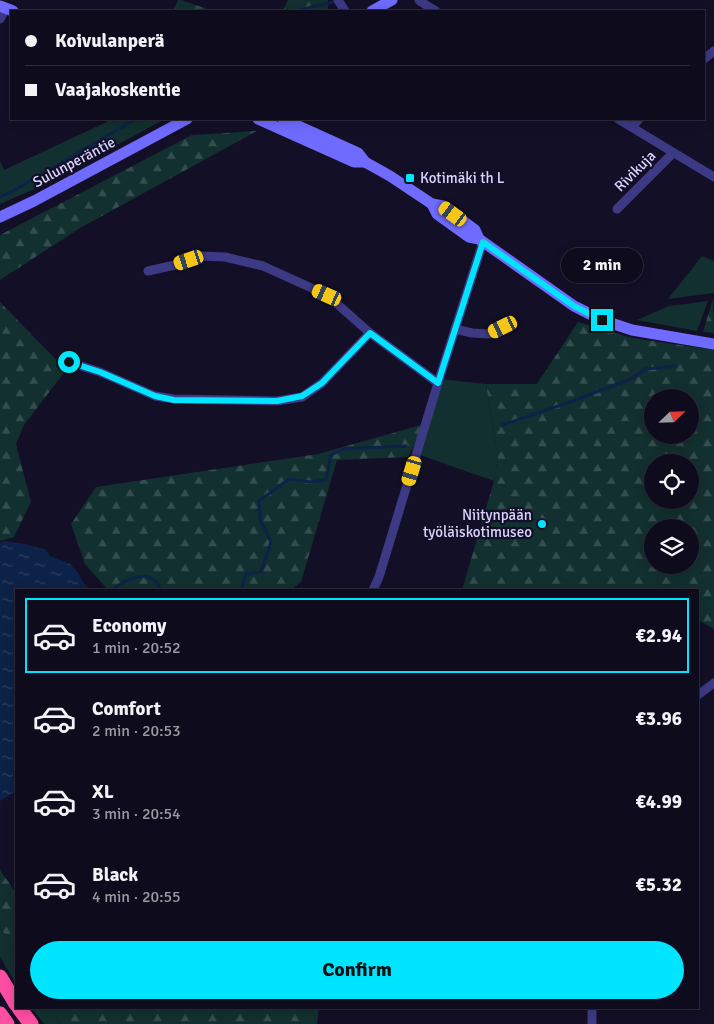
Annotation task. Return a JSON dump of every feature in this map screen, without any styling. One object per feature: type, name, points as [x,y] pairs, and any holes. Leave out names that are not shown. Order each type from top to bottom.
[{"type":"highway","points":[[0,977],[15,1002]]},
{"type":"highway","points":[[20,1009],[31,1024]]},
{"type":"highway","points":[[0,1014],[7,1024]]},
{"type":"main road","points":[[374,10],[392,0]]},
{"type":"main road","name":"Sulunperäntie","points":[[0,217],[185,120]]},
{"type":"main road","points":[[260,120],[354,162],[365,162]]},
{"type":"main road","points":[[285,120],[358,153],[365,162],[432,204],[437,214],[469,237],[481,241],[574,306],[602,320],[632,330],[714,344]]},
{"type":"street","points":[[419,0],[434,10]]},
{"type":"street","points":[[0,19],[6,8]]},
{"type":"street","points":[[620,120],[714,176]]},
{"type":"street","points":[[632,127],[638,120]]},
{"type":"street","name":"Rivikuja","points":[[617,210],[673,153]]},
{"type":"street","points":[[374,589],[380,577],[481,241]]},
{"type":"street","points":[[148,271],[176,265],[202,256],[225,257],[263,266],[327,295],[370,333],[438,383]]},
{"type":"street","points":[[455,329],[472,333],[490,334],[503,327]]},
{"type":"street","points":[[69,362],[100,372],[155,396],[174,400],[277,401],[302,396],[322,383],[370,333]]},
{"type":"street","points":[[699,694],[714,683]]},
{"type":"street","points":[[592,1009],[592,1024]]},
{"type":"green space","points":[[178,0],[181,0],[210,10],[173,10]]},
{"type":"green space","points":[[288,0],[328,0],[328,10],[283,10]]},
{"type":"green space","points":[[111,120],[163,120],[39,187],[0,204],[0,161],[4,170]]},
{"type":"green space","points":[[257,131],[80,228],[0,280],[0,235],[192,135]]},
{"type":"green space","points":[[702,256],[714,261],[714,293],[668,299]]},
{"type":"green space","points":[[713,299],[714,333],[703,332]]},
{"type":"green space","points":[[708,301],[697,331],[637,320],[669,306]]},
{"type":"green space","points":[[0,302],[66,370],[24,425],[16,444],[31,502],[14,537],[0,541]]},
{"type":"green space","points":[[578,322],[632,338],[714,350],[714,629],[699,621],[699,589],[462,589],[494,481],[498,457],[486,384],[537,384]]},
{"type":"green space","points":[[440,379],[486,384],[498,457],[494,481],[417,454]]},
{"type":"green space","points":[[425,424],[408,457],[337,460],[301,582],[292,589],[107,589],[85,564],[71,524],[96,487],[318,454]]},
{"type":"green space","points":[[0,870],[15,892],[15,954],[0,926]]},
{"type":"green space","points":[[0,926],[15,954],[15,982],[0,957]]},
{"type":"green space","points":[[33,1009],[50,1009],[61,1024],[44,1024]]},
{"type":"green space","points":[[50,1009],[319,1009],[317,1024],[61,1024]]},
{"type":"water","points":[[5,541],[25,544],[46,550],[50,556],[70,564],[90,589],[15,589],[15,792],[0,801],[0,543]]},
{"type":"waterway","points":[[301,10],[334,2]]},
{"type":"waterway","points":[[0,197],[134,120]]},
{"type":"waterway","points":[[502,425],[633,378],[645,369],[676,366]]},
{"type":"waterway","points":[[241,589],[246,574],[261,572],[271,542],[260,519],[259,501],[289,479],[310,482],[326,480],[331,455],[344,449],[406,446]]},
{"type":"waterway","points":[[114,589],[133,578],[144,576],[155,581],[160,589]]},
{"type":"place","name":"Kotimäki th L","points":[[410,178]]},
{"type":"place","name":"Niitynpään työläiskotimuseo","points":[[542,524]]},
{"type":"route","points":[[69,362],[100,372],[155,396],[174,400],[277,401],[302,396],[322,383],[370,333],[438,383],[483,242],[574,306],[602,320]]}]
